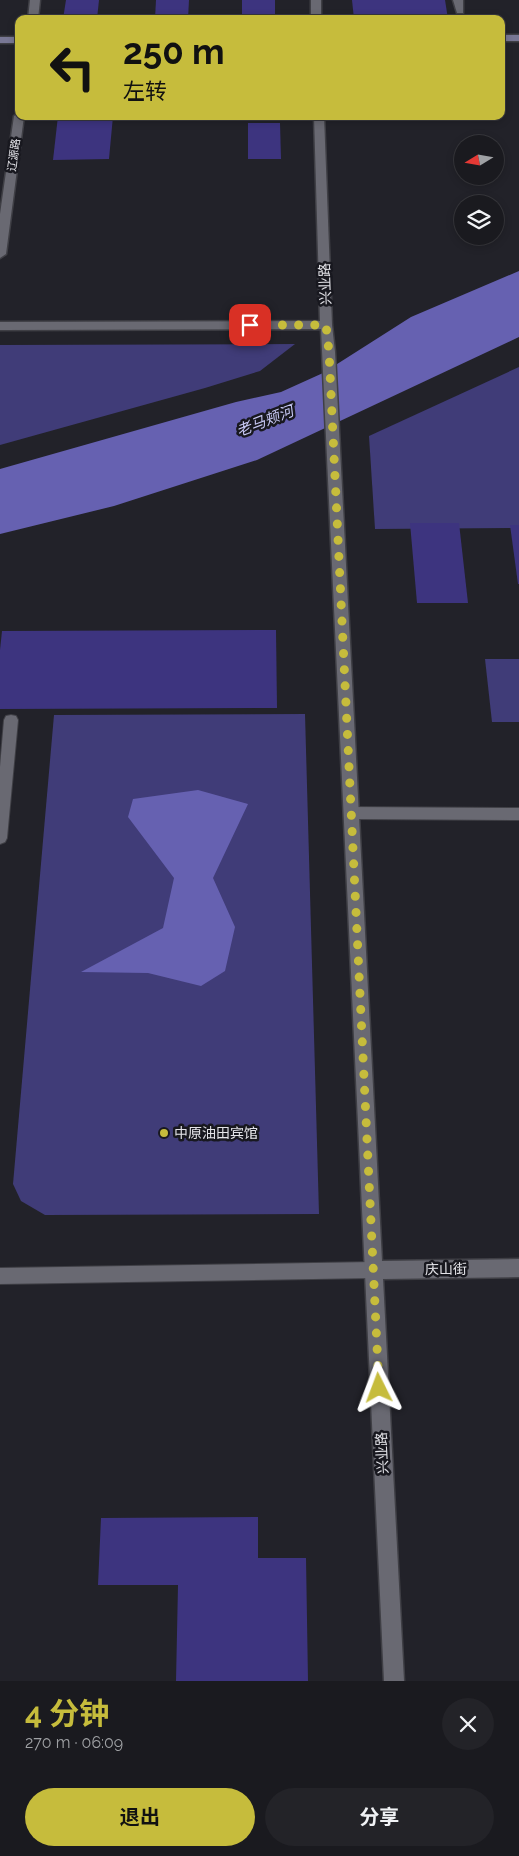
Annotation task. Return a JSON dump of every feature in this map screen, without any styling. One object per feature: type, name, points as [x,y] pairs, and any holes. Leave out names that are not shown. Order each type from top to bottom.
[{"type":"street","points":[[34,15],[36,0]]},
{"type":"street","points":[[316,0],[316,15]]},
{"type":"street","points":[[458,0],[460,10]]},
{"type":"street","points":[[505,38],[519,38]]},
{"type":"street","points":[[0,40],[15,40]]},
{"type":"street","name":"辽源路","points":[[0,254],[18,120]]},
{"type":"street","name":"兴业路","points":[[320,120],[326,325],[329,352],[394,1681]]},
{"type":"street","points":[[0,326],[326,325]]},
{"type":"street","name":"庆山街","points":[[373,1270],[519,1268]]},
{"type":"lane","points":[[0,838],[11,720]]},
{"type":"lane","points":[[351,813],[519,814]]},
{"type":"lane","points":[[0,1276],[373,1270]]},
{"type":"shaded area","points":[[295,344],[260,371],[0,445],[0,345]]},
{"type":"shaded area","points":[[519,367],[519,528],[375,529],[369,436]]},
{"type":"shaded area","points":[[485,659],[519,659],[519,722],[492,722]]},
{"type":"shaded area","points":[[305,714],[319,1214],[45,1215],[21,1201],[13,1184],[54,715]]},
{"type":"water","name":"老马颊河","points":[[519,271],[519,337],[257,460],[114,506],[0,534],[0,469],[236,402],[281,392],[323,373],[411,317]]},
{"type":"water","points":[[198,790],[248,804],[213,878],[235,927],[225,971],[201,986],[148,973],[81,972],[163,928],[174,878],[128,817],[133,799]]},
{"type":"building","points":[[66,0],[99,0],[97,15],[64,15]]},
{"type":"building","points":[[156,0],[189,0],[188,15],[155,15]]},
{"type":"building","points":[[242,0],[275,0],[275,15],[242,15]]},
{"type":"building","points":[[352,0],[445,0],[447,15],[354,15]]},
{"type":"building","points":[[58,120],[113,120],[109,159],[53,160]]},
{"type":"building","points":[[248,123],[280,123],[281,159],[248,159]]},
{"type":"building","points":[[410,523],[459,523],[468,603],[417,603]]},
{"type":"building","points":[[510,525],[519,525],[519,584],[518,584]]},
{"type":"building","points":[[276,630],[277,708],[0,709],[0,650],[2,631]]},
{"type":"building","points":[[258,1517],[258,1558],[306,1558],[308,1681],[176,1681],[178,1585],[98,1585],[101,1518]]},
{"type":"place","name":"中原油田宾馆","points":[[164,1133]]},
{"type":"route","points":[[250,325],[326,325],[329,352],[379,1388]]}]
